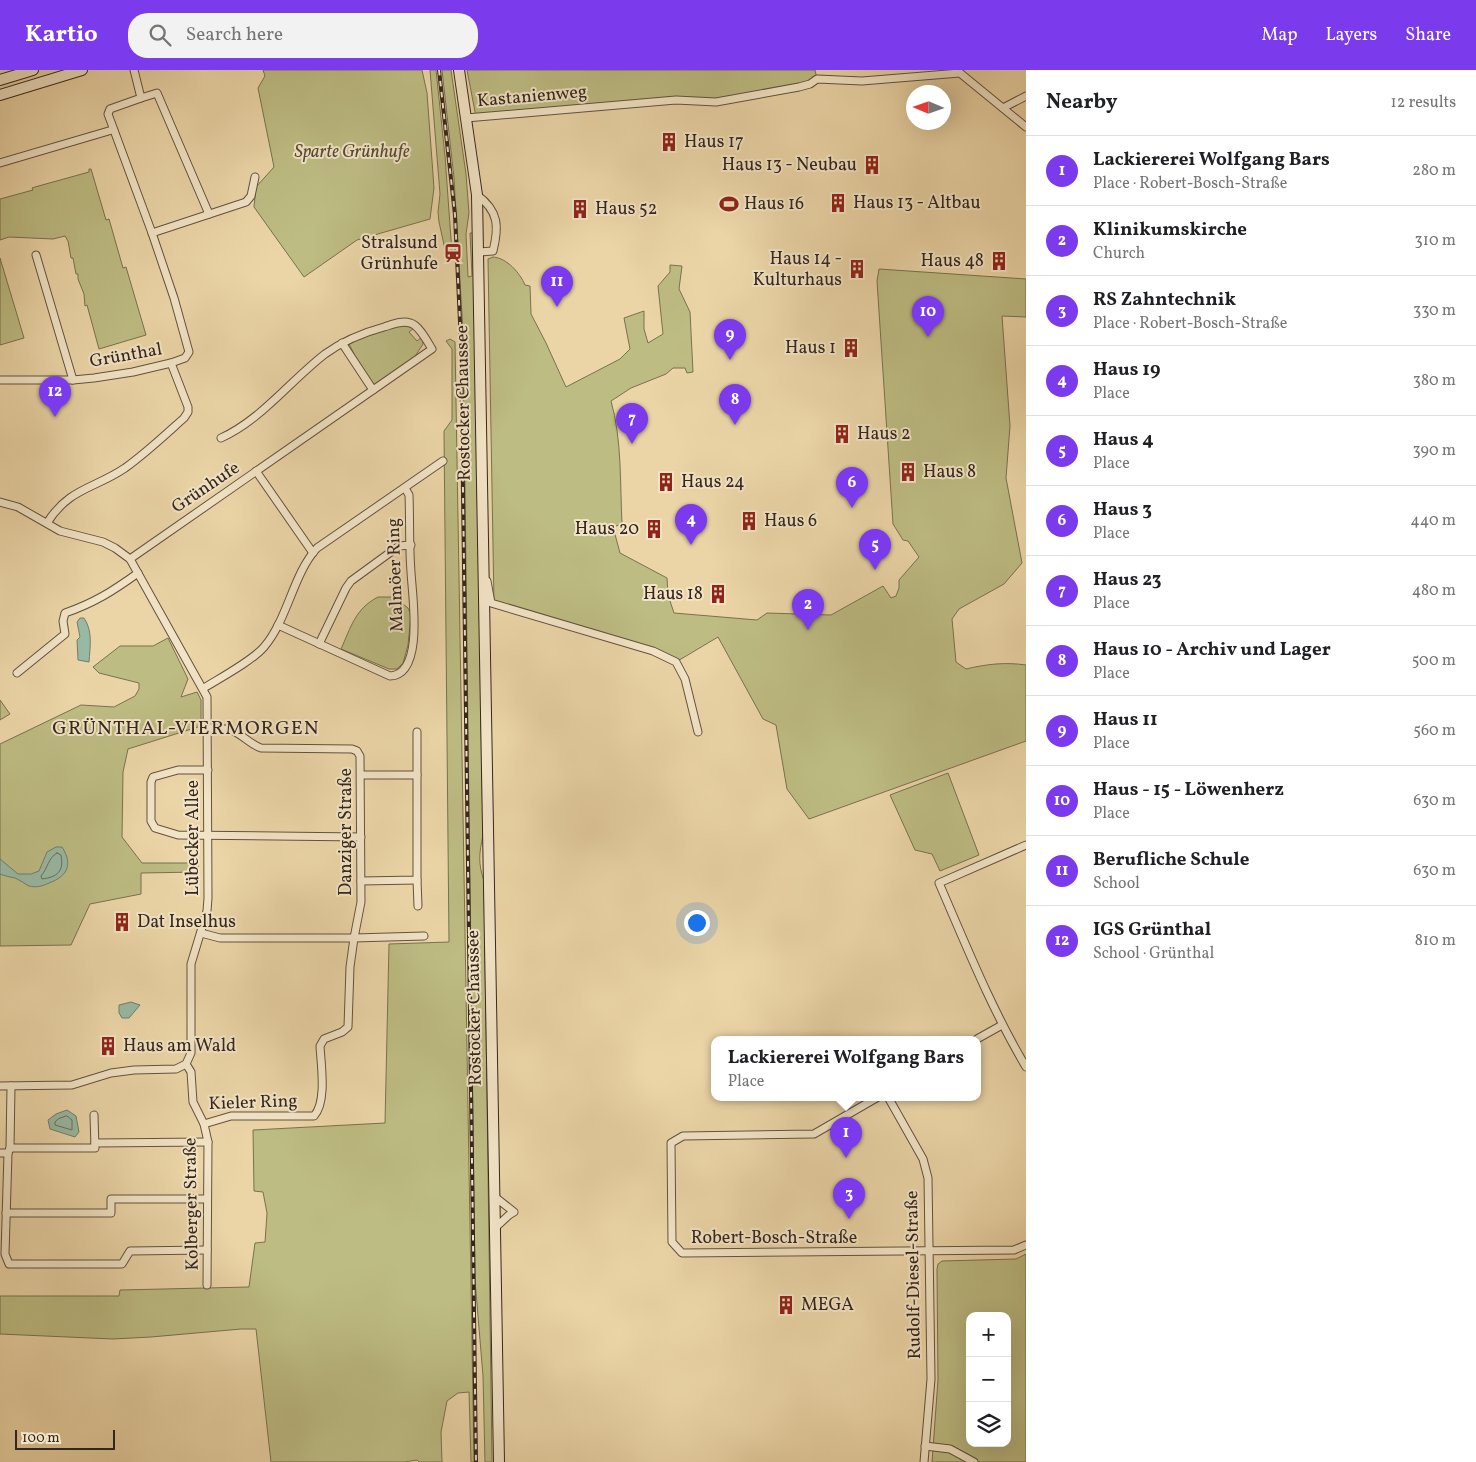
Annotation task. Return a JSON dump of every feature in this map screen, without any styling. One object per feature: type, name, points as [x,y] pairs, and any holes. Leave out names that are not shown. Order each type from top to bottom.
[{"type":"main road","points":[[0,80],[33,70]]},
{"type":"main road","points":[[0,95],[82,70]]},
{"type":"main road","name":"Rostocker Chaussee","points":[[459,70],[477,195],[486,804],[499,1462]]},
{"type":"street","points":[[134,70],[141,98]]},
{"type":"street","name":"Kastanienweg","points":[[466,118],[676,100],[716,102],[798,87],[810,84],[817,79],[862,81],[960,73],[1026,127]]},
{"type":"street","points":[[209,214],[157,93],[110,109],[108,114],[112,130],[152,233],[246,202],[251,196],[255,177]]},
{"type":"street","points":[[1003,108],[1026,96]]},
{"type":"street","points":[[0,163],[112,130]]},
{"type":"street","points":[[477,195],[484,200],[496,216],[496,241],[493,251],[478,252]]},
{"type":"street","name":"Grünthal","points":[[0,380],[73,380],[132,372],[185,358],[189,352],[188,348],[152,233]]},
{"type":"street","points":[[36,255],[73,380]]},
{"type":"street","name":"Grünhufe","points":[[130,559],[432,349],[416,326],[410,322],[402,322],[359,334],[325,354],[250,419],[230,434],[221,438]]},
{"type":"street","points":[[342,343],[373,390]]},
{"type":"street","points":[[48,523],[67,499],[126,467],[184,418],[188,412],[188,407],[171,363]]},
{"type":"street","name":"Malmöer Ring","points":[[204,688],[259,652],[278,625],[308,559],[313,553],[443,461]]},
{"type":"street","points":[[256,471],[313,553]]},
{"type":"street","name":"Malmöer Ring","points":[[278,625],[390,676],[397,676],[403,672],[408,664],[412,647],[415,609],[411,573],[409,495],[405,488]]},
{"type":"street","points":[[0,502],[18,507],[60,530],[103,542],[130,559]]},
{"type":"street","points":[[319,644],[351,581],[399,546],[411,545]]},
{"type":"street","name":"Rostocker Chaussee","points":[[483,554],[491,603],[653,651],[676,662],[685,679],[698,732]]},
{"type":"street","name":"Lübecker Allee","points":[[130,559],[204,688],[207,697],[208,898],[207,911],[191,964],[191,1053],[186,1064]]},
{"type":"street","points":[[17,673],[65,634],[63,621],[65,613],[89,605],[112,592],[138,573]]},
{"type":"street","name":"Danziger Straße","points":[[208,728],[234,731],[261,748],[352,749],[357,751],[360,756],[361,775],[362,880],[360,912],[354,938]]},
{"type":"street","points":[[417,732],[418,906]]},
{"type":"street","points":[[208,770],[178,770],[153,777],[151,782],[151,821],[155,828],[166,833],[178,835],[361,837]]},
{"type":"street","points":[[361,775],[417,775]]},
{"type":"street","points":[[1026,844],[939,883],[1002,1025],[1026,1067]]},
{"type":"street","points":[[362,880],[417,880]]},
{"type":"street","points":[[201,933],[220,938],[424,936]]},
{"type":"street","name":"Kieler Ring","points":[[186,1064],[191,1072],[193,1102],[204,1124],[231,1116],[314,1116],[318,1111],[321,1101],[320,1046],[324,1038],[342,1032],[348,1027],[350,967],[354,938]]},
{"type":"street","points":[[981,1037],[1002,1025]]},
{"type":"street","points":[[0,1086],[72,1085],[111,1073],[134,1070],[176,1069],[186,1064]]},
{"type":"street","points":[[11,1086],[3,1203],[6,1213],[3,1254],[9,1264],[122,1264],[130,1251],[207,1250]]},
{"type":"street","name":"Robert-Bosch-Straße","points":[[871,1101],[814,1134],[683,1136],[671,1143],[672,1242],[682,1254],[929,1251]]},
{"type":"street","name":"Rudolf-Diesel-Straße","points":[[890,1101],[919,1150],[928,1178],[931,1379],[924,1462]]},
{"type":"street","points":[[6,1151],[95,1148],[94,1115]]},
{"type":"street","name":"Kolberger Straße","points":[[204,1124],[208,1142],[207,1285]]},
{"type":"street","points":[[95,1143],[208,1142]]},
{"type":"street","points":[[495,1197],[514,1212],[495,1228]]},
{"type":"street","points":[[6,1213],[111,1213],[111,1199],[207,1199]]},
{"type":"street","points":[[929,1251],[1014,1250],[1026,1245]]},
{"type":"street","points":[[925,1446],[950,1449],[974,1462]]},
{"type":"green space","name":"Sparte Grünhufe","points":[[263,70],[422,70],[427,93],[434,188],[430,219],[357,240],[304,277],[254,207],[256,187],[274,167],[258,88],[265,76]]},
{"type":"green space","points":[[430,70],[436,70],[445,156],[452,253],[446,254],[438,212],[440,194]]},
{"type":"green space","points":[[442,70],[451,70],[466,174],[469,213],[466,234],[468,277],[472,276],[470,233],[473,233],[483,835],[480,858],[484,881],[492,1462],[485,1462],[483,1376],[475,1280],[463,332],[454,178]]},
{"type":"green space","points":[[467,70],[815,70],[817,79],[810,84],[716,102],[676,100],[476,117]]},
{"type":"green space","points":[[89,169],[91,169],[106,220],[109,219],[123,268],[126,267],[146,335],[99,349],[65,236],[53,239],[9,237],[0,240],[0,199],[89,172]]},
{"type":"green space","points":[[493,257],[508,263],[520,276],[525,285],[530,286],[531,314],[566,387],[620,359],[630,349],[624,318],[644,311],[644,329],[648,343],[663,334],[658,286],[670,272],[670,265],[682,266],[679,289],[690,312],[693,372],[687,373],[685,368],[673,368],[666,374],[631,388],[611,401],[619,446],[622,524],[613,527],[620,553],[667,578],[668,595],[674,613],[757,620],[767,613],[831,615],[883,586],[891,598],[896,596],[899,580],[919,557],[908,541],[903,540],[893,524],[877,281],[879,269],[1026,279],[1026,317],[1002,316],[1010,426],[1006,478],[1022,563],[1004,584],[959,609],[952,619],[956,662],[966,669],[996,664],[1026,665],[1026,741],[809,819],[787,789],[776,725],[763,719],[718,637],[676,662],[494,604],[488,259]]},
{"type":"green space","points":[[0,258],[24,338],[0,345]]},
{"type":"green space","points":[[402,325],[414,328],[409,332],[417,341],[422,337],[423,344],[414,358],[374,385],[365,375],[349,344],[357,337]]},
{"type":"green space","points":[[450,339],[455,342],[474,1462],[471,1462],[469,1392],[458,1393],[447,1401],[441,1432],[442,1462],[419,1462],[417,1460],[404,1462],[271,1462],[256,1329],[113,1339],[0,1334],[0,1296],[119,1296],[120,1290],[249,1287],[255,1243],[265,1242],[267,1213],[263,1192],[254,1191],[253,1130],[385,1123],[389,944],[449,942],[444,431],[452,420],[452,349],[446,341]]},
{"type":"green space","points":[[378,597],[394,597],[408,608],[411,615],[408,645],[403,663],[397,669],[389,669],[341,649],[359,613]]},
{"type":"green space","points":[[168,638],[188,679],[181,697],[197,692],[201,700],[201,726],[128,749],[123,772],[122,837],[142,863],[198,863],[198,872],[141,873],[141,894],[90,904],[71,945],[0,946],[0,744],[81,705],[114,707],[135,696],[139,689],[139,683],[99,673],[93,667],[120,646],[153,646]]},
{"type":"green space","points":[[0,700],[10,714],[0,720]]},
{"type":"green space","points":[[948,773],[979,855],[940,871],[932,854],[915,850],[890,795]]},
{"type":"green space","points":[[1026,1254],[1026,1462],[932,1462],[938,1380],[937,1269],[938,1264],[942,1261],[1016,1259]]},
{"type":"water","points":[[80,618],[84,618],[89,628],[89,662],[78,660],[77,640],[80,637],[77,622]]},
{"type":"water","points":[[56,847],[62,847],[68,864],[61,877],[55,880],[42,886],[32,887],[15,878],[0,874],[0,859],[18,874],[31,874],[39,871],[47,852]]},
{"type":"water","points":[[131,1002],[140,1005],[129,1018],[122,1018],[119,1013],[119,1005]]},
{"type":"water","points":[[67,1110],[76,1116],[79,1132],[75,1137],[50,1129],[48,1120],[56,1114]]},
{"type":"railway","points":[[439,70],[455,215],[461,343],[476,1462]]},
{"type":"place","name":"Haus 17","points":[[669,142]]},
{"type":"place","name":"Haus 13 - Neubau","points":[[872,165]]},
{"type":"place","name":"Haus 13 - Altbau","points":[[838,203]]},
{"type":"place","name":"Haus 16","points":[[729,204]]},
{"type":"place","name":"Haus 52","points":[[580,209]]},
{"type":"place","name":"Stralsund Grünhufe","points":[[453,253]]},
{"type":"place","name":"Haus 48","points":[[999,261]]},
{"type":"place","name":"Haus 14 - Kulturhaus","points":[[857,269]]},
{"type":"place","name":"Berufliche Schule","points":[[557,307]]},
{"type":"place","name":"Haus - 15 - Löwenherz","points":[[928,337]]},
{"type":"place","name":"Haus 1","points":[[851,348]]},
{"type":"place","name":"Haus 11","points":[[730,360]]},
{"type":"place","name":"IGS Grünthal","points":[[55,417]]},
{"type":"place","name":"Haus 10 - Archiv und Lager","points":[[735,425]]},
{"type":"place","name":"Haus 2","points":[[842,434]]},
{"type":"place","name":"Haus 23","points":[[632,444]]},
{"type":"place","name":"Haus 8","points":[[908,472]]},
{"type":"place","name":"Haus 24","points":[[666,482]]},
{"type":"place","name":"Haus 3","points":[[852,508]]},
{"type":"place","name":"Haus 6","points":[[749,521]]},
{"type":"place","name":"Haus 20","points":[[654,529]]},
{"type":"place","name":"Haus 19","points":[[691,545]]},
{"type":"place","name":"Haus 4","points":[[875,570]]},
{"type":"place","name":"Haus 18","points":[[718,594]]},
{"type":"place","name":"Klinikumskirche","points":[[808,630]]},
{"type":"place","name":"Dat Inselhus","points":[[122,922]]},
{"type":"place","name":"Haus am Wald","points":[[108,1046]]},
{"type":"place","name":"Lackiererei Wolfgang Bars","points":[[846,1158]]},
{"type":"place","name":"RS Zahntechnik","points":[[849,1219]]},
{"type":"place","name":"MEGA","points":[[786,1305]]},
{"type":"district","name":"GRÜNTHAL-VIERMORGEN","points":[[186,729]]}]
